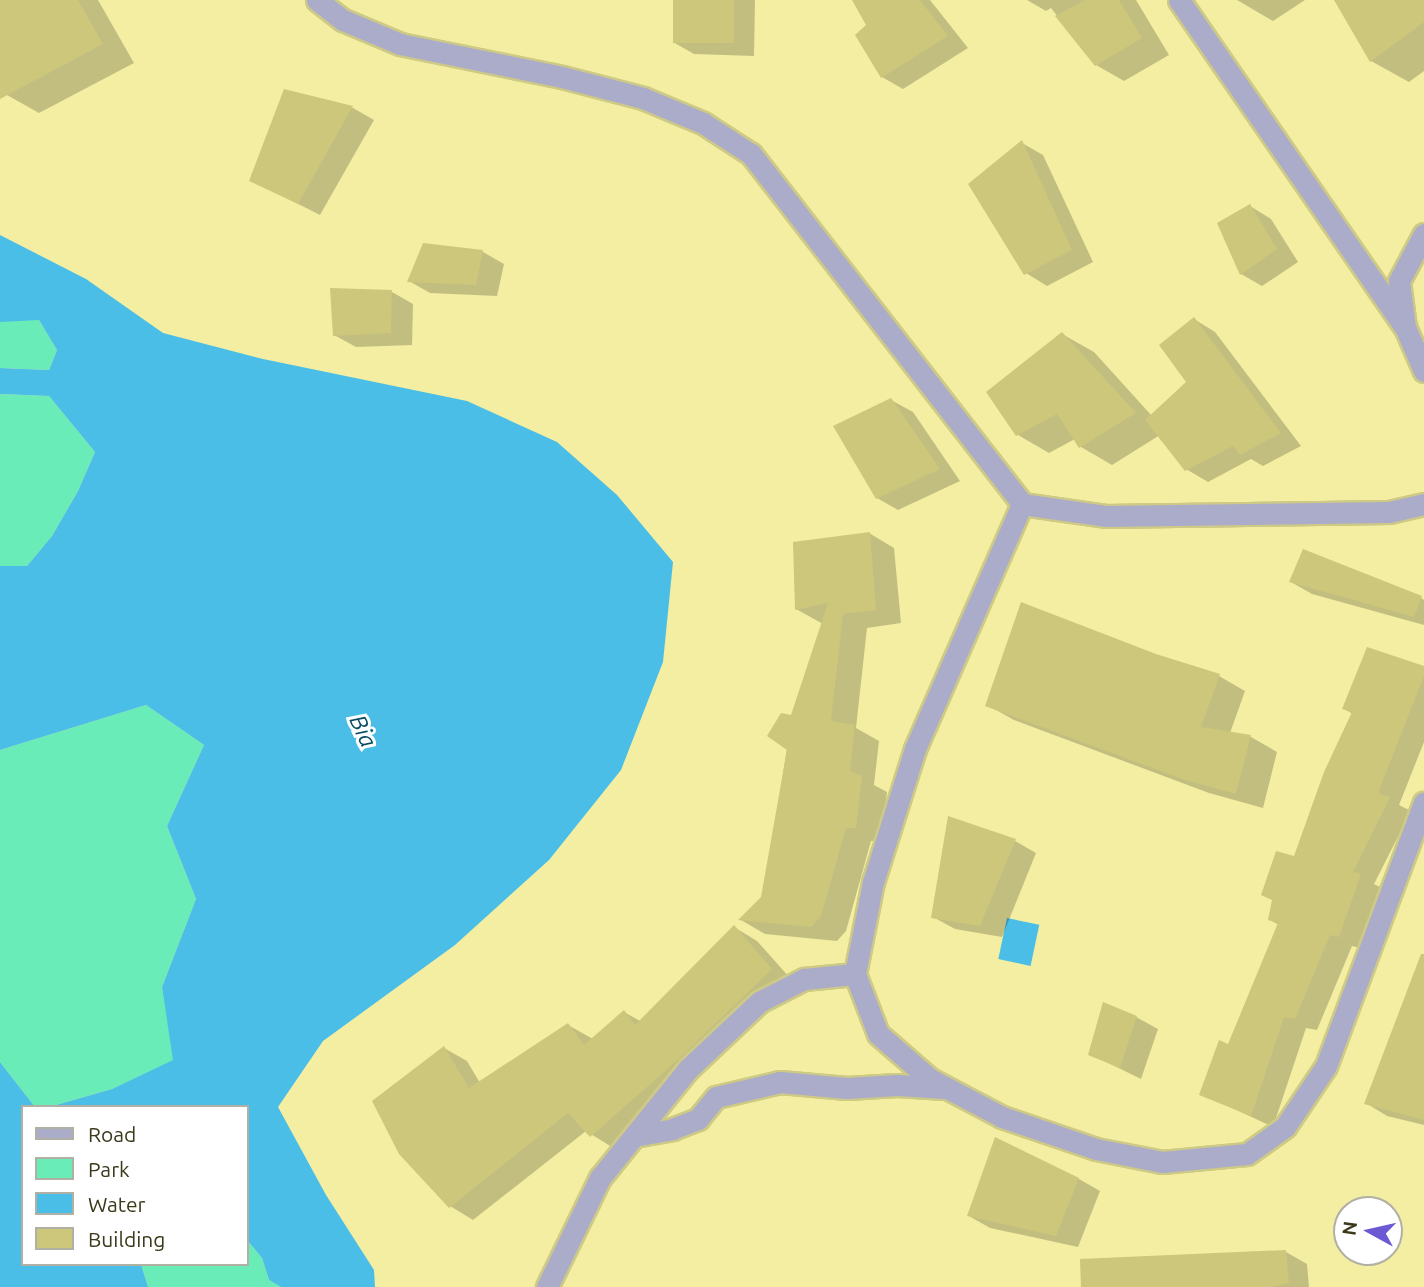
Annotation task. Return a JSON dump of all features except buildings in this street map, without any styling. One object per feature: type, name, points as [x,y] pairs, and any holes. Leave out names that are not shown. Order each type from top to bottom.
[{"type":"street","points":[[317,0],[343,20],[400,44],[562,77],[643,98],[703,123],[751,154],[1022,504],[1105,516],[1388,512],[1424,504]]},
{"type":"street","points":[[1178,0],[1405,327],[1424,371]]},
{"type":"street","points":[[1405,327],[1399,281],[1424,234]]},
{"type":"street","points":[[1022,504],[915,749],[873,883],[855,974],[878,1034],[930,1079],[1002,1117],[1096,1149],[1163,1161],[1247,1154],[1284,1127],[1325,1066],[1424,803]]},
{"type":"street","points":[[547,1287],[600,1178],[688,1069],[759,1002],[804,979],[855,974]]},
{"type":"street","points":[[635,1136],[673,1129],[698,1119],[716,1097],[780,1082],[848,1088],[897,1085],[946,1088]]},
{"type":"green space","points":[[39,320],[57,350],[49,370],[0,368],[0,322]]},
{"type":"green space","points":[[0,394],[49,396],[95,452],[78,491],[52,536],[27,566],[0,566]]},
{"type":"green space","points":[[146,705],[204,745],[167,826],[196,899],[162,987],[174,1060],[112,1089],[56,1105],[33,1105],[0,1062],[0,750]]},
{"type":"green space","points":[[248,1241],[262,1258],[269,1280],[281,1287],[148,1287],[142,1266],[248,1266]]},
{"type":"water","name":"Bia","points":[[0,235],[86,279],[163,333],[263,359],[467,401],[557,442],[617,495],[673,562],[663,662],[621,770],[549,860],[455,945],[323,1041],[278,1107],[326,1195],[374,1270],[375,1287],[281,1287],[269,1280],[262,1258],[248,1241],[248,1105],[56,1105],[112,1089],[173,1060],[162,987],[196,899],[167,826],[204,745],[146,705],[0,750],[0,566],[27,566],[52,536],[78,491],[95,452],[49,396],[0,394],[0,368],[49,370],[57,350],[39,320],[0,322]]},
{"type":"water","points":[[1007,918],[1039,925],[1031,966],[998,959]]},
{"type":"water","points":[[0,1062],[33,1105],[21,1105],[21,1266],[142,1266],[148,1287],[0,1287]]}]
